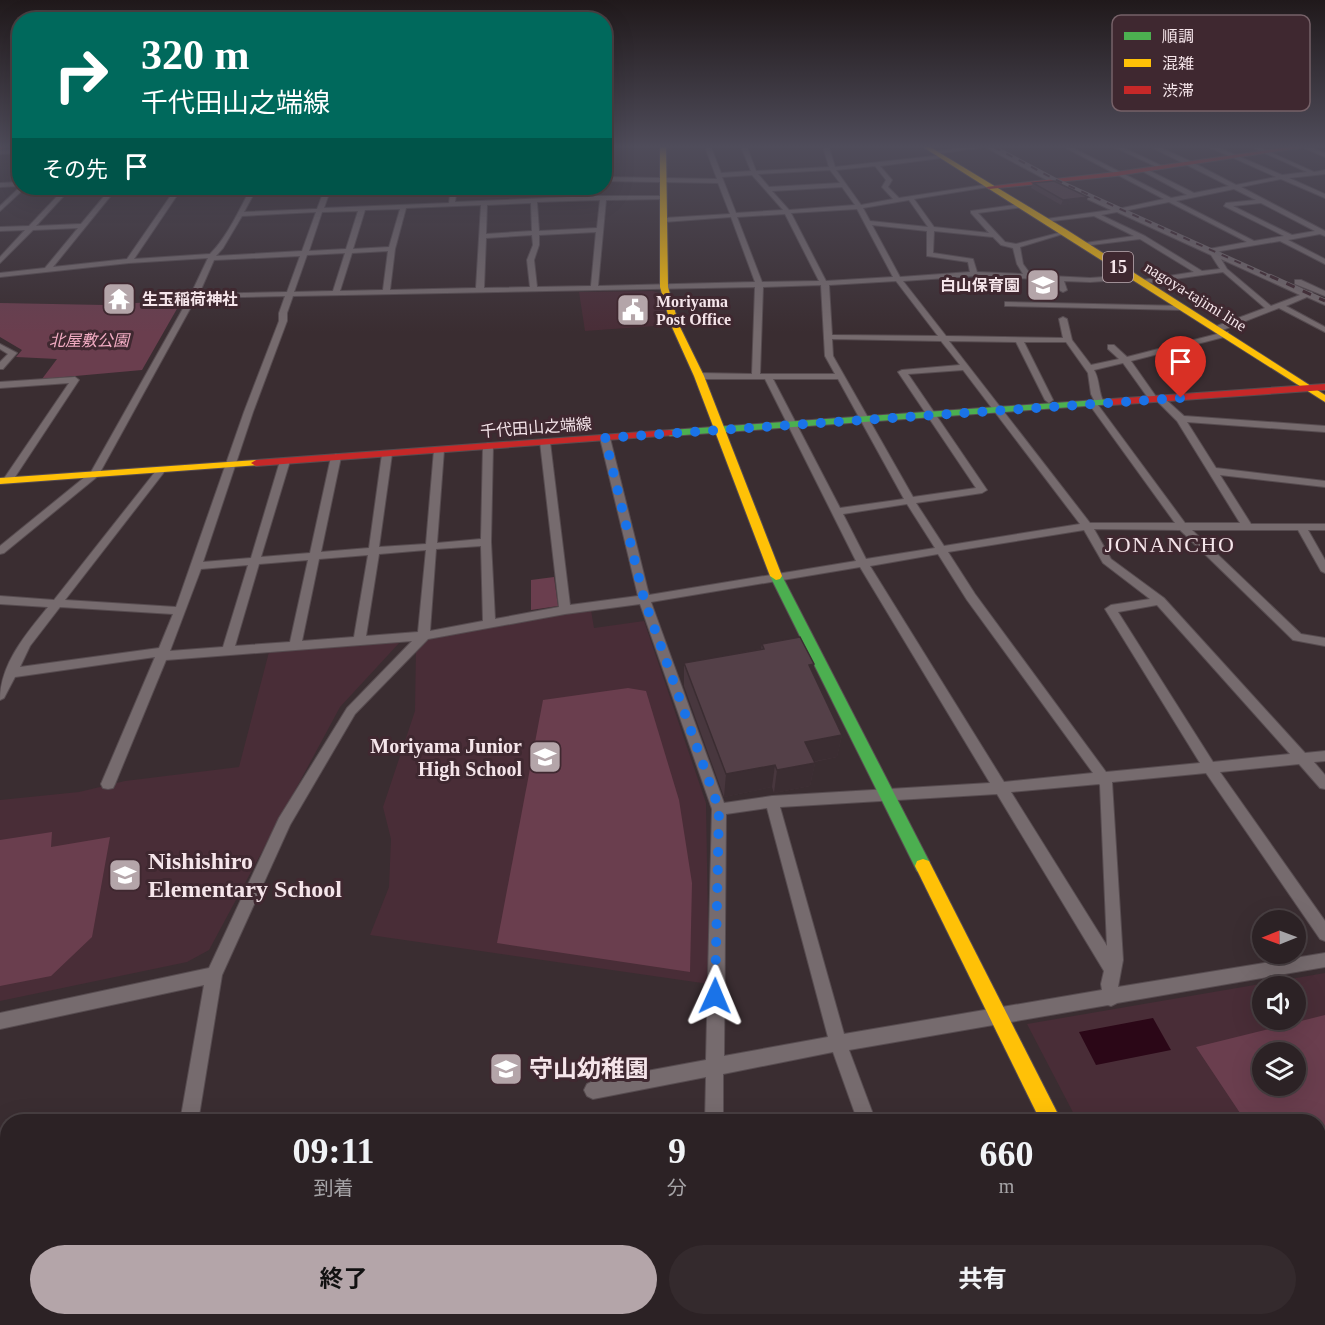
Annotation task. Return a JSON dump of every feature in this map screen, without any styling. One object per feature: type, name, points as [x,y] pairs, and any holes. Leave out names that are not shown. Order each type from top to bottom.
[{"type":"street","points":[[0,261],[49,209]]},
{"type":"street","points":[[48,269],[97,209]]},
{"type":"street","points":[[129,261],[165,209]]},
{"type":"street","points":[[0,551],[95,474],[194,296],[212,257],[220,248],[243,209]]},
{"type":"street","points":[[240,214],[386,209]]},
{"type":"street","points":[[386,292],[392,249],[403,209]]},
{"type":"street","points":[[480,289],[484,209]]},
{"type":"street","points":[[534,209],[536,245],[532,248],[530,269],[534,289]]},
{"type":"street","points":[[594,288],[602,209]]},
{"type":"street","points":[[664,209],[664,287],[675,325],[699,376],[776,576],[1048,1114]]},
{"type":"street","points":[[732,209],[759,283],[762,377],[793,425],[862,562],[1112,969]]},
{"type":"street","points":[[784,209],[827,295],[829,356],[910,501],[971,597],[1107,785],[1115,960],[1109,984],[1111,998]]},
{"type":"street","points":[[664,219],[833,209]]},
{"type":"street","points":[[860,209],[898,279],[1087,526],[1107,561],[1160,602],[1325,784]]},
{"type":"street","points":[[918,209],[931,227],[929,255],[971,260],[974,274]]},
{"type":"street","points":[[1003,209],[973,212],[1003,244],[1016,246],[1064,232]]},
{"type":"street","name":"nagoya-tajimi line","points":[[1024,209],[1085,245],[1325,399]]},
{"type":"street","points":[[1046,221],[1124,209]]},
{"type":"street","points":[[1131,209],[1325,303]]},
{"type":"street","points":[[1185,209],[1251,242]]},
{"type":"street","points":[[1234,209],[1290,236]]},
{"type":"street","points":[[1278,209],[1324,232]]},
{"type":"street","points":[[336,293],[362,210]]},
{"type":"street","points":[[1117,210],[1167,233],[1323,292]]},
{"type":"street","points":[[108,784],[196,566],[245,418],[283,321],[283,313],[319,211]]},
{"type":"street","points":[[1095,214],[1141,237],[1202,274]]},
{"type":"street","points":[[868,223],[931,227],[994,235]]},
{"type":"street","points":[[0,229],[84,225]]},
{"type":"street","points":[[483,236],[600,230]]},
{"type":"street","points":[[1213,250],[1251,242],[1324,232]]},
{"type":"street","points":[[1085,245],[1167,233]]},
{"type":"street","points":[[1280,238],[1325,262]]},
{"type":"street","points":[[1016,246],[1020,264],[1028,276]]},
{"type":"street","points":[[0,275],[129,261],[392,249]]},
{"type":"street","points":[[1213,250],[1224,270],[1270,309]]},
{"type":"street","points":[[194,296],[823,283],[974,274],[1139,280],[1224,270]]},
{"type":"street","points":[[1060,278],[1063,291]]},
{"type":"street","points":[[1089,368],[1127,362],[1221,332],[1279,305],[1323,292]]},
{"type":"street","points":[[1008,304],[1183,308]]},
{"type":"street","points":[[1279,305],[1325,330]]},
{"type":"street","points":[[1063,319],[1068,340],[1089,368],[1096,404],[1182,526],[1298,637],[1325,642]]},
{"type":"street","points":[[829,336],[1068,340]]},
{"type":"street","points":[[1019,340],[1049,400]]},
{"type":"street","points":[[0,345],[13,353],[0,367]]},
{"type":"street","points":[[1111,347],[1127,362],[1157,399],[1181,419],[1247,526]]},
{"type":"street","points":[[837,512],[982,490],[902,372],[967,367]]},
{"type":"street","points":[[699,376],[841,377]]},
{"type":"street","points":[[0,385],[75,381],[4,480]]},
{"type":"street","name":"千代田山之端線","points":[[4,480],[1325,387]]},
{"type":"street","points":[[1181,419],[1325,429]]},
{"type":"street","points":[[605,438],[644,599],[719,809],[714,1114]]},
{"type":"street","points":[[545,442],[566,610]]},
{"type":"street","points":[[488,446],[486,543],[489,623]]},
{"type":"street","points":[[190,1114],[214,975],[284,822],[351,711],[424,636],[439,450]]},
{"type":"street","points":[[359,641],[387,453]]},
{"type":"street","points":[[295,646],[336,457]]},
{"type":"street","points":[[228,651],[285,461]]},
{"type":"street","points":[[0,695],[25,644],[162,469]]},
{"type":"street","points":[[1214,471],[1325,484]]},
{"type":"street","points":[[10,673],[162,654],[424,636],[566,610],[1087,526],[1325,527]]},
{"type":"street","points":[[1301,527],[1325,569]]},
{"type":"street","points":[[196,566],[486,543]]},
{"type":"street","points":[[0,600],[179,611]]},
{"type":"street","points":[[1160,602],[1111,609],[1210,768],[1325,934]]},
{"type":"street","points":[[719,809],[772,802],[999,788],[1325,756]]},
{"type":"street","points":[[772,802],[838,1043],[864,1114]]},
{"type":"street","points":[[593,1090],[714,1065],[1325,960]]},
{"type":"street","points":[[0,1021],[214,975]]},
{"type":"shaded area","points":[[653,291],[659,293],[669,325],[585,331],[579,292]]},
{"type":"shaded area","name":"Moriyama Junior High School","points":[[591,610],[594,628],[644,621],[706,803],[709,984],[370,935],[389,887],[391,839],[383,807],[415,711],[416,647],[430,636]]},
{"type":"shaded area","name":"Nishishiro Elementary School","points":[[401,641],[340,707],[209,950],[187,962],[0,1001],[0,800],[79,792],[125,781],[239,767],[269,652]]},
{"type":"shaded area","points":[[1325,973],[1325,1114],[1074,1114],[1027,1024],[1252,985],[1252,1030],[1306,1030],[1306,976]]},
{"type":"shaded area","points":[[1153,1018],[1171,1050],[1096,1065],[1079,1032]]},
{"type":"green space","name":"北屋敷公園","points":[[182,300],[142,370],[42,379],[57,359],[16,357],[22,350],[0,337],[0,303],[105,305]]},
{"type":"green space","points":[[554,577],[558,606],[531,610],[531,580]]},
{"type":"green space","points":[[628,688],[646,691],[679,800],[692,883],[690,972],[497,943],[543,700]]},
{"type":"green space","points":[[52,832],[51,847],[110,837],[92,937],[51,976],[0,986],[0,840]]},
{"type":"green space","points":[[1325,1015],[1325,1114],[1241,1114],[1196,1047],[1265,1030],[1306,1030],[1306,1020]]},
{"type":"building","points":[[800,637],[814,664],[809,665],[842,735],[805,742],[815,763],[777,770],[775,765],[726,774],[684,663],[764,649],[762,644]]},
{"type":"railway","points":[[1120,209],[1273,278]]},
{"type":"railway","points":[[1270,276],[1325,301]]},
{"type":"traffic: fast","points":[[670,433],[1111,402]]},
{"type":"traffic: fast","points":[[776,576],[923,866]]},
{"type":"traffic: slow","points":[[663,209],[664,287],[675,325],[699,376],[776,576]]},
{"type":"traffic: slow","points":[[1026,209],[1325,399]]},
{"type":"traffic: slow","points":[[0,481],[256,463]]},
{"type":"traffic: slow","points":[[923,866],[1048,1114]]},
{"type":"traffic: jam","points":[[1111,402],[1325,387]]},
{"type":"traffic: jam","points":[[256,463],[670,433]]},
{"type":"place","name":"白山保育園","points":[[1043,285]]},
{"type":"place","name":"生玉稲荷神社","points":[[119,299]]},
{"type":"place","name":"Moriyama Post Office","points":[[633,310]]},
{"type":"place","name":"Moriyama Junior High School","points":[[545,757]]},
{"type":"place","name":"Nishishiro Elementary School","points":[[125,875]]},
{"type":"place","name":"守山幼稚園","points":[[506,1069]]},
{"type":"district","name":"JONANCHO","points":[[1170,544]]},
{"type":"route","points":[[715,996],[719,809],[639,583],[605,438],[1181,398]]}]
